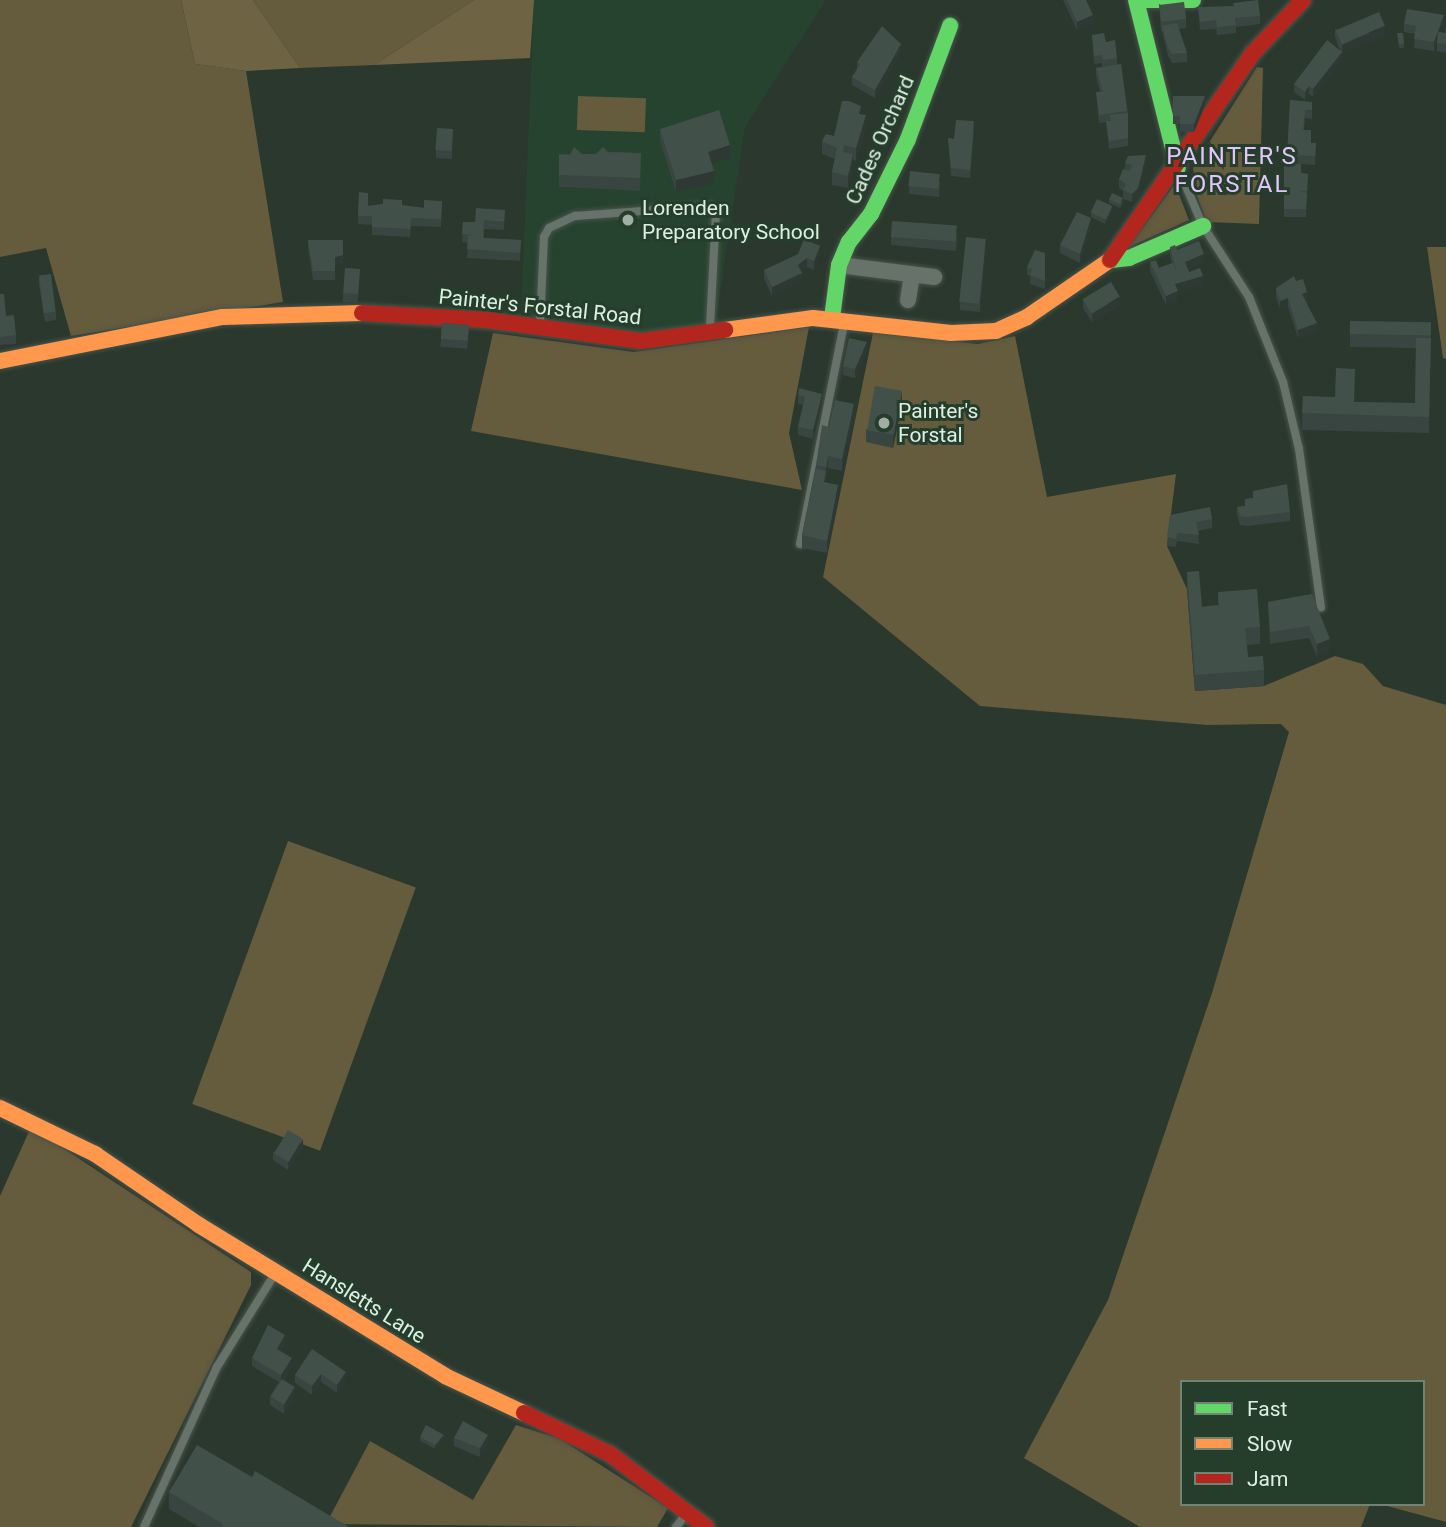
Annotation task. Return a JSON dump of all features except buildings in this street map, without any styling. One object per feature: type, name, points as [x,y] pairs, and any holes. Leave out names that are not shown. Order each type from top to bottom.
[{"type":"street","points":[[1136,0],[1178,168]]},
{"type":"street","points":[[1145,0],[1193,0]]},
{"type":"street","name":"Painter's Forstal Road","points":[[0,360],[73,350],[223,317],[273,313],[388,313],[539,327],[640,341],[838,319],[951,333],[996,331],[1027,317],[1111,260],[1178,168],[1252,54],[1303,0]]},
{"type":"street","name":"Cades Orchard","points":[[838,319],[839,265],[849,242],[872,214],[908,139],[950,26]]},
{"type":"street","points":[[1111,260],[1129,258],[1203,226]]},
{"type":"street","points":[[839,265],[934,277]]},
{"type":"street","points":[[908,300],[912,274]]},
{"type":"street","name":"Hansletts Lane","points":[[0,1108],[95,1154],[445,1376],[610,1454],[706,1527]]},
{"type":"lane","points":[[1178,168],[1203,226],[1248,297],[1283,382],[1299,449],[1321,607]]},
{"type":"lane","points":[[539,327],[544,237],[549,228],[575,216],[710,206],[716,212],[710,334]]},
{"type":"lane","points":[[800,544],[838,319]]},
{"type":"lane","points":[[144,1527],[218,1367],[277,1271]]},
{"type":"lane","points":[[676,1527],[688,1512]]},
{"type":"shaded area","points":[[0,0],[181,0],[195,64],[246,71],[283,302],[71,336],[46,248],[0,257]]},
{"type":"shaded area","points":[[181,0],[253,0],[300,68],[246,71],[195,64]]},
{"type":"shaded area","points":[[253,0],[474,0],[374,65],[300,68]]},
{"type":"shaded area","points":[[474,0],[534,0],[530,58],[374,65]]},
{"type":"shaded area","name":"Lorenden Preparatory School","points":[[534,0],[826,0],[745,127],[715,327],[629,333],[521,312]]},
{"type":"shaded area","points":[[1257,67],[1263,68],[1259,224],[1207,222],[1196,193],[1193,168]]},
{"type":"shaded area","points":[[578,96],[646,98],[645,132],[577,130]]},
{"type":"shaded area","points":[[1175,184],[1189,220],[1129,247]]},
{"type":"shaded area","points":[[1427,247],[1446,247],[1446,359],[1443,358]]},
{"type":"shaded area","points":[[809,327],[789,433],[802,490],[471,431],[493,333],[634,352]]},
{"type":"shaded area","points":[[873,333],[978,344],[1015,336],[1047,497],[1176,474],[1167,546],[1187,589],[1195,691],[1264,686],[1335,656],[1363,664],[1383,686],[1446,705],[1446,1522],[1387,1506],[1425,1506],[1425,1380],[1180,1380],[1180,1506],[1369,1506],[1361,1527],[1140,1527],[1024,1458],[1108,1300],[1212,993],[1289,732],[1281,724],[1207,725],[980,706],[823,577]]},
{"type":"shaded area","points":[[288,841],[416,888],[320,1151],[192,1104]]},
{"type":"shaded area","points":[[31,1127],[251,1272],[251,1285],[131,1527],[0,1527],[0,1196]]},
{"type":"shaded area","points":[[516,1425],[560,1439],[668,1508],[657,1527],[326,1524],[370,1441],[473,1500]]},
{"type":"traffic: fast","points":[[1136,0],[1178,168]]},
{"type":"traffic: fast","points":[[1145,0],[1193,0]]},
{"type":"traffic: fast","points":[[832,318],[839,265],[849,242],[871,214],[908,139],[950,26]]},
{"type":"traffic: fast","points":[[1111,260],[1129,258],[1203,226]]},
{"type":"traffic: slow","points":[[725,330],[813,318],[951,333],[996,331],[1027,317],[1110,260]]},
{"type":"traffic: slow","points":[[0,361],[223,317],[362,313]]},
{"type":"traffic: slow","points":[[0,1108],[95,1154],[199,1225],[445,1376],[524,1413]]},
{"type":"traffic: jam","points":[[1110,260],[1252,54],[1303,0]]},
{"type":"traffic: jam","points":[[362,313],[487,320],[641,341],[725,330]]},
{"type":"traffic: jam","points":[[524,1413],[610,1454],[706,1527]]},
{"type":"place","name":"Lorenden Preparatory School","points":[[628,220]]},
{"type":"place","name":"Painter's Forstal","points":[[884,423]]},
{"type":"district","name":"PAINTER'S FORSTAL","points":[[1232,171]]}]
